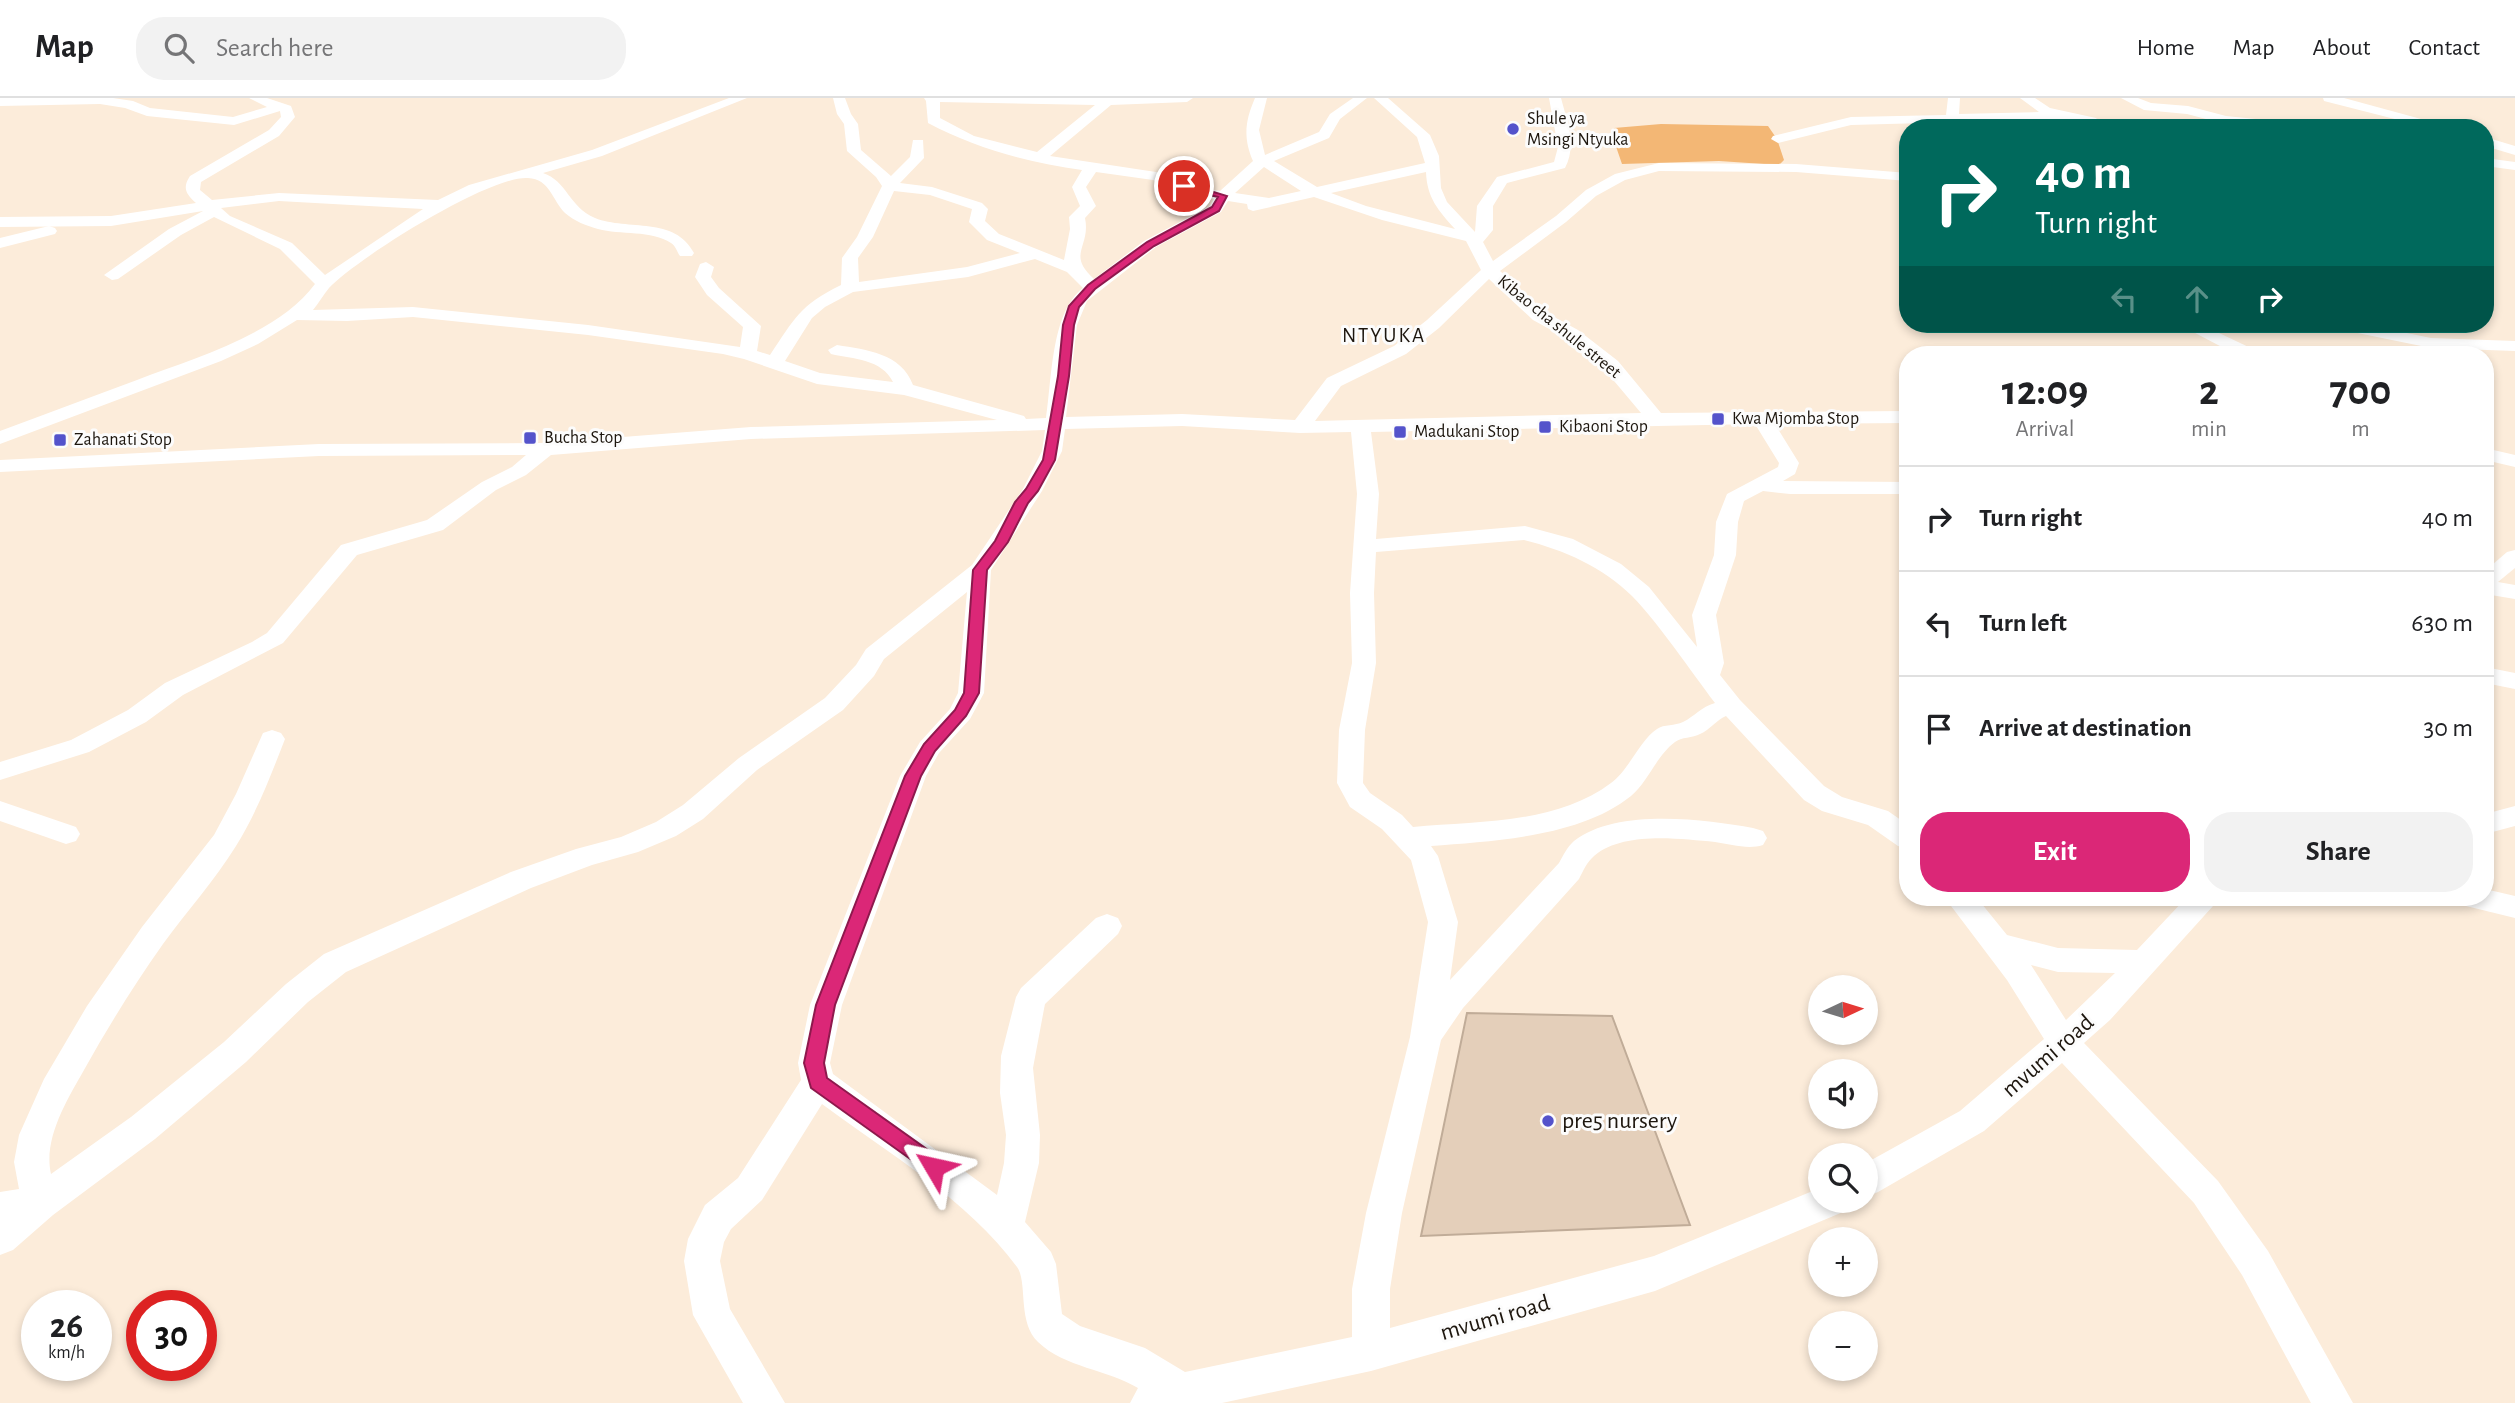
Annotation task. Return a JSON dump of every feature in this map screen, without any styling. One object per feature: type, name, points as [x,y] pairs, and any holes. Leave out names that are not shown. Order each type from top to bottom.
[{"type":"street","points":[[255,98],[286,109],[288,117],[274,132],[195,179],[193,192],[247,231],[286,246],[324,284]]},
{"type":"street","points":[[0,438],[215,357],[296,314],[313,302],[324,284],[353,261],[440,205],[474,188],[569,161],[741,98]]},
{"type":"street","points":[[839,98],[844,114],[851,124],[854,151],[882,174],[889,186]]},
{"type":"street","points":[[1187,98],[1108,101],[932,98],[933,120],[958,136],[1091,168],[1156,176],[1197,191],[1268,202]]},
{"type":"street","points":[[1261,98],[1255,111],[1252,144],[1262,161],[1282,175],[1349,207],[1471,239],[1485,230],[1485,206],[1502,180],[1560,165],[1565,147],[1555,98]]},
{"type":"street","points":[[0,1238],[40,1203],[203,1079],[297,993],[335,963],[521,880],[666,830],[693,812],[748,764],[834,704],[865,670],[875,654],[980,570],[1001,542],[1022,502],[1032,491],[1049,460],[1043,423],[1064,376],[1068,325],[1074,306],[1091,287],[1150,244],[1216,209],[1223,196],[1262,161],[1324,135],[1330,130],[1335,117],[1361,98]]},
{"type":"street","name":"Kibao cha shule street","points":[[1380,98],[1423,135],[1427,142],[1434,188],[1440,203],[1471,239],[1490,271],[1539,316],[1572,334],[1611,365],[1655,418]]},
{"type":"street","points":[[1953,117],[1954,98]]},
{"type":"street","points":[[2026,98],[2038,107],[2080,119]]},
{"type":"street","points":[[2127,98],[2149,107],[2188,110],[2221,119]]},
{"type":"street","points":[[2329,98],[2412,119]]},
{"type":"street","points":[[0,102],[100,100],[128,104],[148,112],[234,121],[279,107]]},
{"type":"street","points":[[1040,157],[1108,101]]},
{"type":"street","points":[[1902,119],[2064,116]]},
{"type":"street","points":[[1953,117],[1961,119]]},
{"type":"street","points":[[1778,139],[1851,121],[1899,119]]},
{"type":"street","points":[[849,288],[850,258],[865,237],[889,186],[918,158],[919,144]]},
{"type":"street","points":[[2494,144],[2515,151]]},
{"type":"street","points":[[550,180],[569,161]]},
{"type":"street","points":[[2494,163],[2515,166]]},
{"type":"street","points":[[1184,224],[1268,202],[1432,166]]},
{"type":"street","points":[[1300,427],[1334,382],[1400,350],[1490,271],[1561,219],[1591,193],[1620,177],[1648,169],[1681,166],[1759,166],[1899,176]]},
{"type":"street","points":[[1073,269],[1071,250],[1079,230],[1077,217],[1088,206],[1079,187],[1091,168]]},
{"type":"street","points":[[526,172],[550,180],[566,207],[585,220],[606,228],[664,235],[678,240],[686,253]]},
{"type":"street","points":[[889,186],[932,191],[970,202],[980,209],[977,222],[993,237],[1073,269],[1091,287]]},
{"type":"street","points":[[0,243],[88,223],[279,197],[440,205]]},
{"type":"street","points":[[0,215],[14,206]]},
{"type":"street","points":[[112,275],[212,208]]},
{"type":"street","points":[[0,222],[88,223]]},
{"type":"street","points":[[774,363],[806,315],[819,303],[849,288],[968,272],[1036,254]]},
{"type":"street","points":[[706,267],[704,277],[712,291],[745,317],[751,326],[748,354]]},
{"type":"street","points":[[296,314],[332,316],[420,313],[587,330],[748,354],[817,378],[905,389],[1043,423]]},
{"type":"street","points":[[2206,333],[2232,346]]},
{"type":"street","points":[[2382,333],[2431,343],[2515,346]]},
{"type":"street","points":[[837,350],[890,364],[903,380],[905,389]]},
{"type":"street","points":[[1706,674],[1711,670],[1712,663],[1704,615],[1725,555],[1727,522],[1734,498],[1788,470],[1789,463],[1761,417]]},
{"type":"street","points":[[0,466],[329,449],[546,449],[751,433],[965,428],[1043,423],[1182,420],[1300,427],[1655,418],[1899,417]]},
{"type":"street","points":[[1360,426],[1368,494],[1362,593],[1364,663],[1352,730],[1350,783],[1360,800],[1392,822],[1424,856],[1443,922],[1426,1037],[1384,1213],[1373,1277],[1371,1352]]},
{"type":"street","points":[[0,771],[80,746],[137,716],[174,690],[261,647],[275,638],[349,550],[435,526],[489,486],[519,471],[546,449]]},
{"type":"street","points":[[2494,456],[2515,461]]},
{"type":"street","points":[[1761,485],[1790,488],[1899,488]]},
{"type":"street","points":[[1366,546],[1525,533],[1564,544],[1613,569],[1641,592],[1731,706],[1822,800],[1878,818],[1899,833]]},
{"type":"street","points":[[2494,574],[2515,557]]},
{"type":"street","points":[[980,570],[971,693],[961,713],[929,748],[908,789],[826,1005],[814,1063],[818,1082],[971,1194],[1006,1226],[1038,1264],[1041,1308],[1049,1327],[1070,1342],[1131,1362],[1185,1396]]},
{"type":"street","points":[[2494,585],[2515,592]]},
{"type":"street","points":[[2494,677],[2515,681]]},
{"type":"street","points":[[1405,838],[1540,823],[1568,816],[1623,788],[1666,735],[1692,728],[1710,713],[1731,706]]},
{"type":"street","points":[[40,1203],[31,1162],[36,1135],[56,1089],[98,1015],[153,935],[225,841],[250,794],[272,739]]},
{"type":"street","points":[[0,811],[66,834]]},
{"type":"street","points":[[2494,822],[2515,816]]},
{"type":"street","points":[[1426,1037],[1452,999],[1569,871],[1583,849],[1597,840],[1634,832],[1686,829],[1719,831],[1753,838]]},
{"type":"street","points":[[2494,902],[2515,907]]},
{"type":"street","points":[[1967,906],[1999,945],[2063,1042],[2206,1192],[2255,1263],[2333,1403]]},
{"type":"street","name":"mvumi road","points":[[1878,1174],[1972,1121],[2099,1011],[2196,906]]},
{"type":"street","points":[[1006,1226],[1020,1180],[1023,1139],[1016,1072],[1019,1034],[1026,1013],[1032,998],[1107,926]]},
{"type":"street","points":[[1999,945],[2057,960],[2143,962]]},
{"type":"street","points":[[765,1403],[712,1315],[702,1261],[706,1239],[718,1217],[750,1189],[818,1082]]},
{"type":"street","points":[[0,1208],[40,1203]]},
{"type":"street","name":"mvumi road","points":[[1185,1396],[1371,1352],[1655,1273],[1808,1209]]},
{"type":"shaded area","points":[[1661,124],[1768,126],[1777,139],[1784,160],[1779,165],[1719,161],[1622,164],[1612,135],[1614,128]]},
{"type":"building","name":"pre5 nursery","points":[[1467,1013],[1612,1016],[1690,1225],[1421,1236]]},
{"type":"place","name":"Shule ya Msingi Ntyuka","points":[[1513,129]]},
{"type":"place","name":"Kwa Mjomba Stop","points":[[1718,419]]},
{"type":"place","name":"Kibaoni Stop","points":[[1545,427]]},
{"type":"place","name":"Madukani Stop","points":[[1400,432]]},
{"type":"place","name":"Bucha Stop","points":[[530,438]]},
{"type":"place","name":"Zahanati Stop","points":[[60,440]]},
{"type":"place","name":"pre5 nursery","points":[[1548,1121]]},
{"type":"district","name":"NTYUKA","points":[[1384,335]]},
{"type":"route","points":[[934,1167],[818,1082],[814,1063],[826,1005],[913,776],[929,748],[961,713],[971,693],[980,570],[1001,542],[1049,460],[1064,376],[1068,325],[1074,306],[1091,287],[1150,244],[1216,209],[1223,196],[1184,186]]}]
